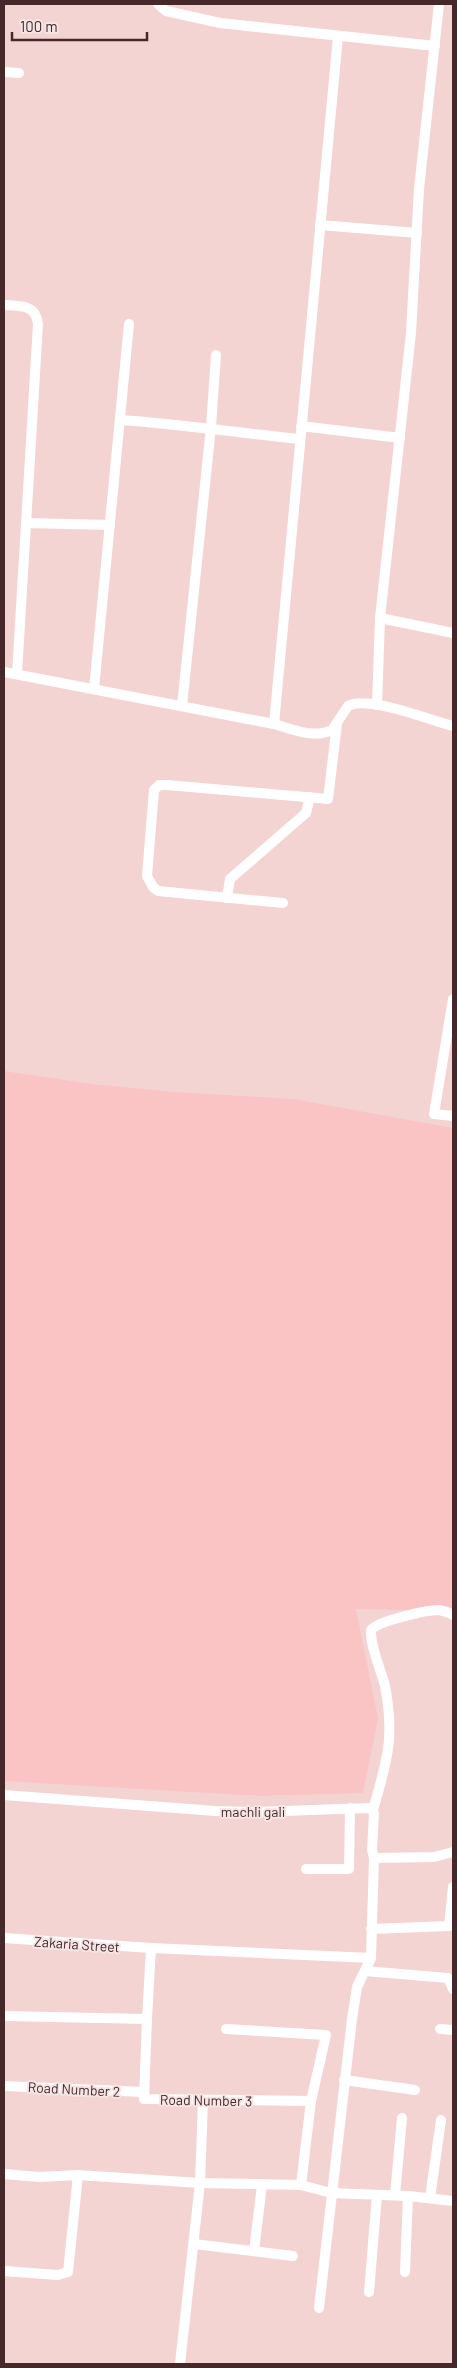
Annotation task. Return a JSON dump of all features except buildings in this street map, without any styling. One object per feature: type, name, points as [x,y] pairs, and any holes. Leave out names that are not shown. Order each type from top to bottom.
[{"type":"street","points":[[158,4],[166,11],[220,23],[435,46]]},
{"type":"street","points":[[377,704],[380,618],[411,333],[419,189],[439,4]]},
{"type":"street","points":[[274,724],[338,36]]},
{"type":"street","points":[[4,72],[19,72]]},
{"type":"street","points":[[320,225],[417,234]]},
{"type":"street","points":[[4,305],[30,308],[34,311],[38,324],[16,674]]},
{"type":"street","points":[[94,689],[130,324]]},
{"type":"street","points":[[182,706],[211,427],[216,356]]},
{"type":"street","points":[[120,420],[211,427],[238,433],[300,439]]},
{"type":"street","points":[[301,426],[400,438]]},
{"type":"street","points":[[26,523],[110,525]]},
{"type":"street","points":[[380,618],[453,633]]},
{"type":"street","points":[[4,672],[274,724],[302,732],[319,734],[332,730],[348,706],[352,704],[377,704],[453,726]]},
{"type":"street","points":[[283,903],[158,890],[149,881],[148,867],[153,795],[156,787],[166,785],[328,799],[337,724]]},
{"type":"street","points":[[227,898],[230,880],[306,813],[310,797]]},
{"type":"street","points":[[453,999],[434,1114],[453,1116]]},
{"type":"street","points":[[319,2308],[354,2002],[357,1987],[371,1958],[370,1929],[374,1858],[372,1850],[373,1810],[390,1748],[390,1710],[371,1630],[382,1623],[433,1610],[453,1615]]},
{"type":"street","name":"machli gali","points":[[4,1795],[215,1811],[252,1812],[350,1808],[373,1810]]},
{"type":"street","points":[[306,1869],[349,1870],[350,1808]]},
{"type":"street","points":[[374,1858],[434,1857],[453,1852]]},
{"type":"street","points":[[370,1929],[450,1926],[453,1887]]},
{"type":"street","name":"Zakaria Street","points":[[4,1938],[151,1948],[371,1958]]},
{"type":"street","name":"Road Number 3","points":[[151,1948],[144,2099],[311,2101]]},
{"type":"street","points":[[365,1971],[448,1978],[453,1989]]},
{"type":"street","points":[[4,2016],[147,2019]]},
{"type":"street","points":[[226,2029],[325,2033],[326,2038],[311,2101],[301,2185]]},
{"type":"street","points":[[440,2029],[453,2030]]},
{"type":"street","points":[[344,2080],[415,2090]]},
{"type":"street","name":"Road Number 2","points":[[4,2086],[144,2092]]},
{"type":"street","points":[[180,2364],[200,2183],[203,2100]]},
{"type":"street","points":[[395,2196],[402,2118]]},
{"type":"street","points":[[430,2198],[441,2120]]},
{"type":"street","points":[[4,2174],[40,2177],[78,2174],[200,2183],[301,2185],[331,2193],[408,2196],[453,2201]]},
{"type":"street","points":[[4,2271],[58,2275],[68,2272],[78,2174]]},
{"type":"street","points":[[254,2251],[262,2185]]},
{"type":"street","points":[[368,2292],[377,2195]]},
{"type":"street","points":[[405,2272],[408,2196]]},
{"type":"street","points":[[194,2244],[293,2256]]},
{"type":"shaded area","points":[[4,1071],[92,1084],[174,1092],[293,1099],[453,1128],[453,1611],[356,1609],[378,1719],[363,1793],[259,1796],[4,1781]]}]
